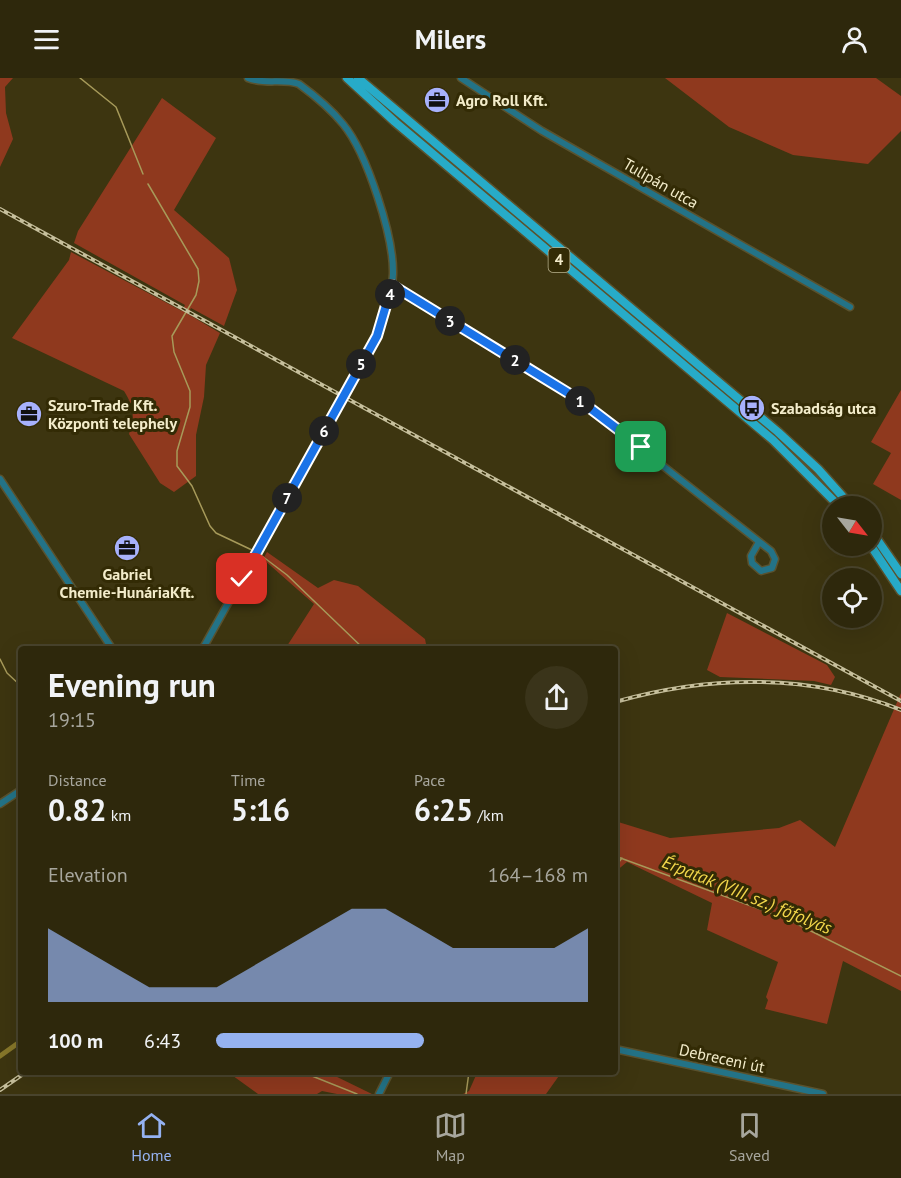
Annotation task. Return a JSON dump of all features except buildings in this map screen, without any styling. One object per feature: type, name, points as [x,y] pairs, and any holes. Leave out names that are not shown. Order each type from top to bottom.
[{"type":"main road","name":"4","points":[[347,78],[395,122],[773,440],[829,496]]},
{"type":"main road","name":"4","points":[[358,78],[778,432],[818,469],[842,496]]},
{"type":"main road","points":[[882,546],[901,574]]},
{"type":"main road","points":[[877,556],[901,591]]},
{"type":"street","points":[[204,646],[377,336],[392,285],[391,246],[379,202],[344,124],[299,84],[291,81],[257,81],[248,78]]},
{"type":"street","name":"Tulipán utca","points":[[461,78],[542,131],[850,307]]},
{"type":"street","points":[[392,285],[578,399],[771,551],[775,559],[772,568],[761,571],[752,563],[751,556],[759,542]]},
{"type":"street","points":[[0,479],[110,646]]},
{"type":"street","points":[[0,804],[18,792]]},
{"type":"street","name":"Debreceni út","points":[[618,1050],[823,1094]]},
{"type":"street","points":[[379,1094],[388,1075]]},
{"type":"shaded area","points":[[0,78],[13,78],[5,87],[6,113],[13,139],[0,167]]},
{"type":"shaded area","points":[[665,78],[876,78],[901,96],[901,131],[868,164],[793,155],[729,127]]},
{"type":"shaded area","points":[[162,98],[216,138],[174,210],[229,258],[237,290],[224,326],[191,308],[188,314],[220,333],[206,365],[204,397],[196,435],[196,476],[174,492],[160,483],[129,434],[132,412],[124,391],[12,338],[69,260],[71,252],[182,311],[185,305],[74,243],[78,231]]},
{"type":"shaded area","points":[[901,390],[901,500],[873,484],[891,453],[871,442]]},
{"type":"shaded area","points":[[267,552],[318,588],[334,580],[358,586],[425,639],[426,646],[287,646],[314,604],[263,559]]},
{"type":"shaded area","points":[[727,613],[827,665],[835,677],[831,685],[814,681],[720,677],[707,670]]},
{"type":"shaded area","points":[[901,693],[901,991],[843,961],[827,1024],[765,1009],[768,1000],[766,997],[778,962],[707,930],[712,903],[627,862],[618,870],[618,822],[670,838],[779,828],[800,820],[835,847]]},
{"type":"shaded area","points":[[232,1075],[333,1075],[372,1094],[337,1094],[322,1091],[317,1094],[258,1094]]},
{"type":"shaded area","points":[[476,1075],[560,1075],[546,1094],[463,1094],[469,1091]]},
{"type":"waterway","name":"Érpatak (VIII. sz.) főfolyás","points":[[80,78],[116,107],[143,174]]},
{"type":"waterway","name":"Érpatak (VIII. sz.) főfolyás","points":[[148,184],[198,269],[199,281],[196,295],[172,336],[174,352],[190,391],[190,407],[177,451],[177,466],[192,486],[210,526],[216,533],[254,551]]},
{"type":"waterway","name":"Érpatak (VIII. sz.) főfolyás","points":[[258,553],[287,575],[361,646]]},
{"type":"waterway","points":[[0,659],[7,673],[18,683]]},
{"type":"waterway","name":"Érpatak (VIII. sz.) főfolyás","points":[[618,857],[789,920],[901,976]]},
{"type":"waterway","points":[[618,863],[622,858]]},
{"type":"waterway","points":[[0,1056],[18,1043]]},
{"type":"waterway","points":[[310,1075],[357,1094]]},
{"type":"waterway","points":[[466,1094],[469,1075]]},
{"type":"railway","points":[[0,209],[901,701]]},
{"type":"railway","points":[[618,701],[686,687],[759,682],[831,689],[901,710]]},
{"type":"railway","points":[[0,1090],[22,1075]]},
{"type":"place","name":"Agro Roll Kft.","points":[[437,100]]},
{"type":"place","name":"Szabadság utca","points":[[752,408]]},
{"type":"place","name":"Szuro-Trade Kft. Központi telephely","points":[[29,414]]},
{"type":"place","name":"Gabriel Chemie-HunáriaKft.","points":[[127,548]]},
{"type":"route","points":[[242,579],[377,336],[392,285],[578,399],[641,447]]}]
